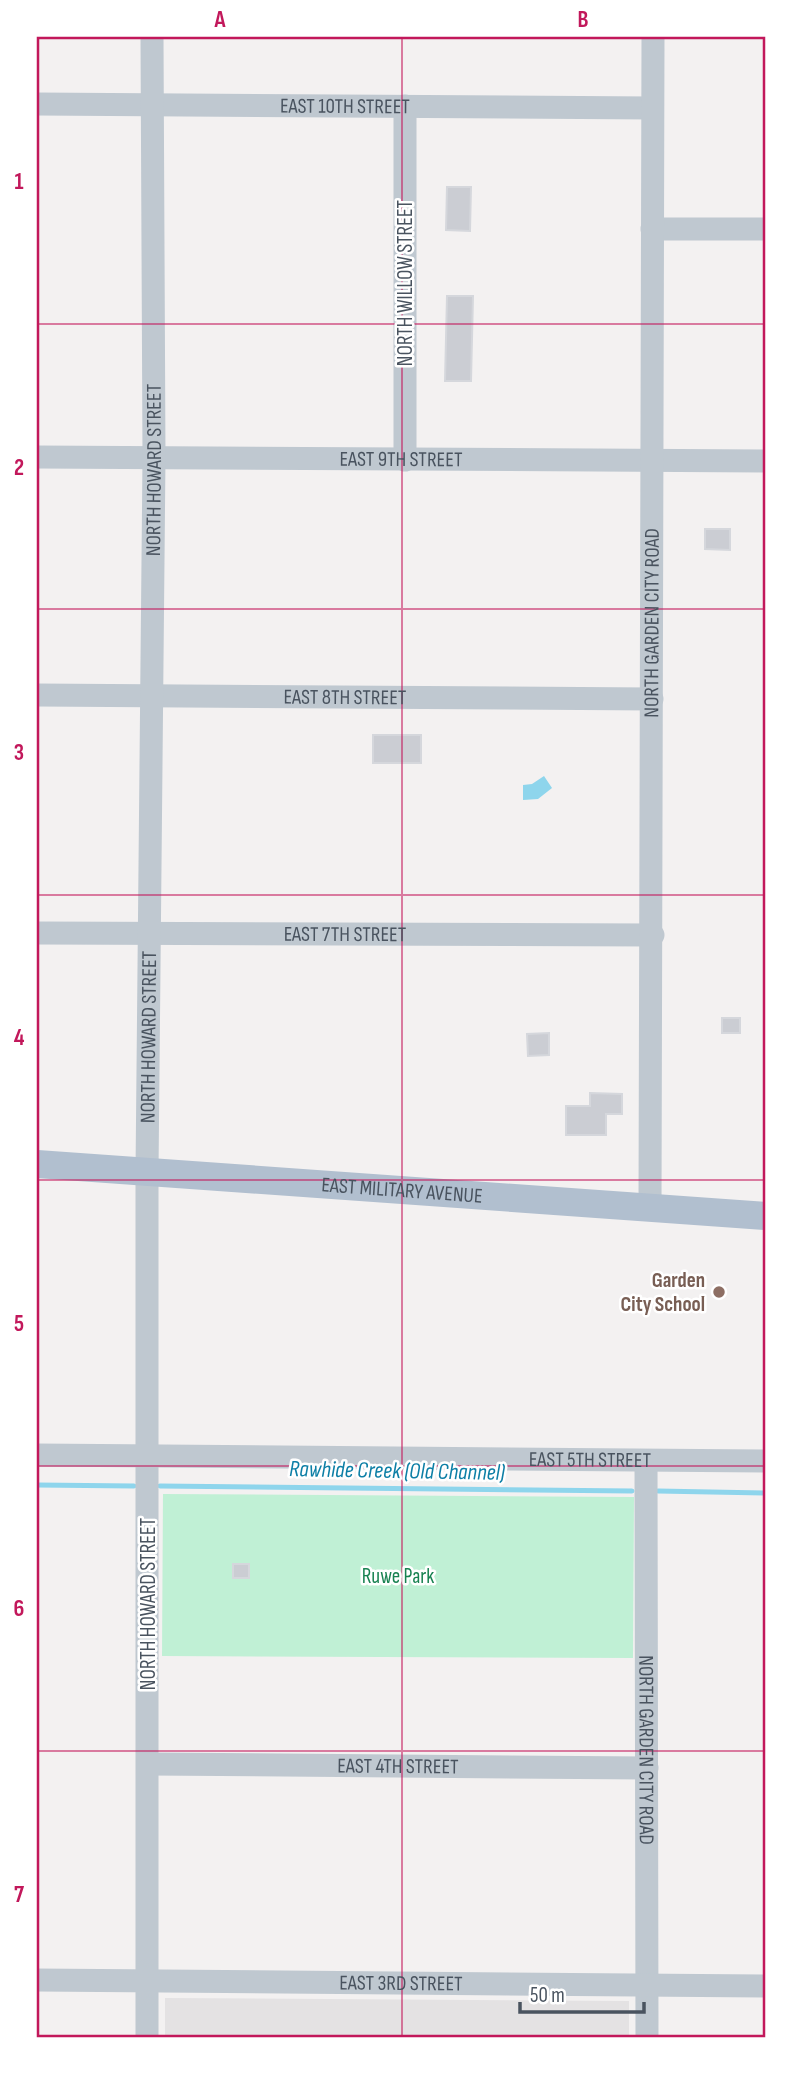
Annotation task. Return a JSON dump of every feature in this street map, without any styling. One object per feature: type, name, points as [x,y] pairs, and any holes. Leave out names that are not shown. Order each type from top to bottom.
[{"type":"main road","name":"EAST MILITARY AVENUE","points":[[37,1164],[766,1216]]},
{"type":"street","name":"NORTH HOWARD STREET","points":[[147,2038],[148,1172],[154,458],[152,37]]},
{"type":"street","name":"NORTH GARDEN CITY ROAD","points":[[650,1207],[653,935],[653,37]]},
{"type":"street","name":"EAST 10TH STREET","points":[[37,104],[652,108]]},
{"type":"street","name":"NORTH WILLOW STREET","points":[[405,106],[405,460]]},
{"type":"street","points":[[652,229],[766,229]]},
{"type":"street","name":"EAST 9TH STREET","points":[[37,457],[766,461]]},
{"type":"street","name":"EAST 8TH STREET","points":[[37,695],[653,699]]},
{"type":"street","name":"EAST 7TH STREET","points":[[37,933],[653,935]]},
{"type":"street","name":"EAST 5TH STREET","points":[[37,1455],[766,1461]]},
{"type":"street","name":"NORTH GARDEN CITY ROAD","points":[[646,1461],[647,2038]]},
{"type":"street","name":"EAST 4TH STREET","points":[[148,1764],[647,1768]]},
{"type":"street","name":"EAST 3RD STREET","points":[[37,1980],[766,1986]]},
{"type":"shaded area","points":[[165,1998],[629,2001],[629,2038],[165,2038]]},
{"type":"green space","name":"Ruwe Park","points":[[163,1494],[634,1497],[633,1658],[162,1656]]},
{"type":"water","points":[[544,776],[552,788],[538,799],[523,800],[523,785],[532,784]]},
{"type":"building","points":[[447,187],[471,187],[470,231],[446,230]]},
{"type":"building","points":[[447,296],[473,296],[471,381],[445,381]]},
{"type":"building","points":[[705,529],[730,529],[730,550],[705,549]]},
{"type":"building","points":[[373,735],[421,735],[421,763],[373,763]]},
{"type":"building","points":[[722,1018],[740,1018],[740,1033],[722,1033]]},
{"type":"building","points":[[549,1033],[549,1055],[528,1056],[527,1034]]},
{"type":"building","points":[[590,1093],[622,1094],[622,1114],[606,1114],[606,1135],[566,1135],[566,1106],[590,1106]]},
{"type":"building","points":[[233,1564],[249,1564],[249,1578],[233,1578]]},
{"type":"waterway","name":"Rawhide Creek (Old Channel)","points":[[37,1485],[134,1486]]},
{"type":"waterway","name":"Rawhide Creek (Old Channel)","points":[[160,1486],[632,1491]]},
{"type":"waterway","name":"Rawhide Creek (Old Channel)","points":[[658,1491],[766,1493]]},
{"type":"place","name":"Garden City School","points":[[719,1292]]}]
